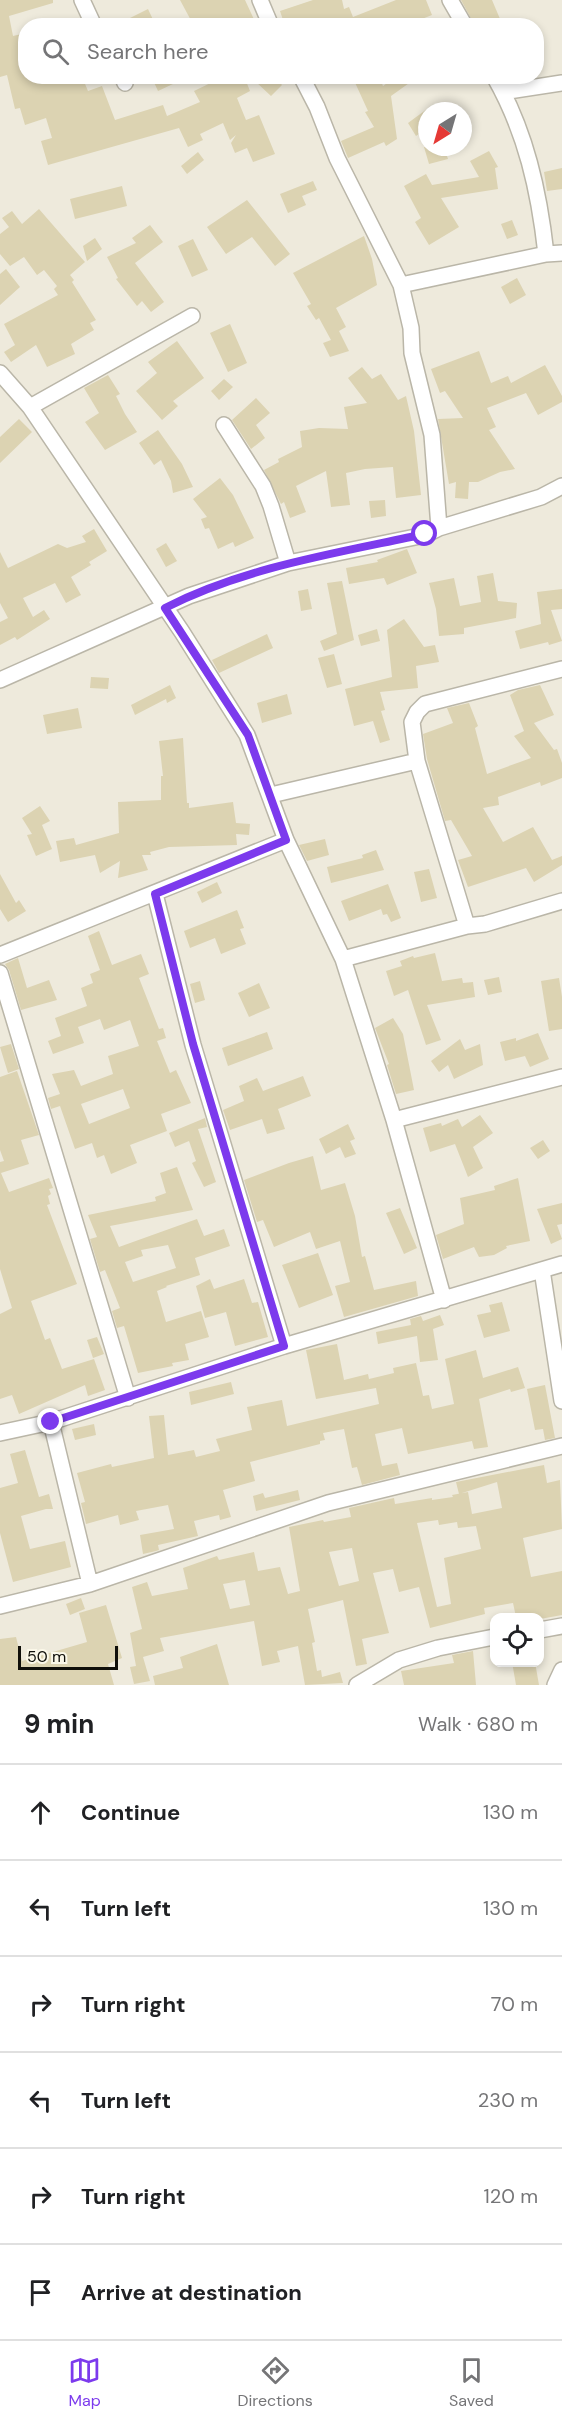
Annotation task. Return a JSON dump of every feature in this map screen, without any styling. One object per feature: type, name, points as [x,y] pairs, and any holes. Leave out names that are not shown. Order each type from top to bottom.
[{"type":"street","points":[[82,0],[90,18]]},
{"type":"street","points":[[260,0],[268,18]]},
{"type":"street","points":[[450,0],[460,18]]},
{"type":"street","points":[[503,92],[562,83]]},
{"type":"street","points":[[305,84],[317,107],[337,158],[401,285],[411,328],[412,353],[432,435],[439,528]]},
{"type":"street","points":[[498,84],[526,145],[535,177],[546,254]]},
{"type":"street","points":[[401,285],[546,254],[562,253]]},
{"type":"street","points":[[30,407],[192,316]]},
{"type":"street","points":[[0,373],[30,407],[248,735],[286,840],[343,959],[394,1119],[444,1300]]},
{"type":"street","points":[[224,425],[263,486],[288,563]]},
{"type":"street","points":[[0,680],[189,596],[288,563],[425,534],[541,497],[562,486]]},
{"type":"street","points":[[154,592],[189,596]]},
{"type":"street","points":[[467,926],[417,761],[412,722],[417,712],[425,704],[559,673]]},
{"type":"street","points":[[271,795],[417,761]]},
{"type":"street","points":[[0,956],[286,840]]},
{"type":"street","points":[[155,894],[193,1044],[284,1346]]},
{"type":"street","points":[[343,959],[467,926],[485,924],[562,901]]},
{"type":"street","points":[[0,973],[128,1398]]},
{"type":"street","points":[[394,1119],[562,1077]]},
{"type":"street","points":[[0,1433],[51,1422],[284,1346],[562,1264]]},
{"type":"street","points":[[542,1270],[562,1401]]},
{"type":"street","points":[[51,1422],[90,1584]]},
{"type":"street","points":[[0,1606],[90,1584],[328,1503],[562,1446]]},
{"type":"street","points":[[544,1629],[562,1626]]},
{"type":"street","points":[[357,1685],[399,1660],[438,1648],[490,1638]]},
{"type":"street","points":[[555,1685],[562,1670]]},
{"type":"building","points":[[0,0],[53,0],[53,3],[9,16],[13,36],[18,35],[18,84],[85,84],[88,91],[102,86],[115,120],[163,105],[167,116],[200,102],[194,91],[208,84],[247,84],[250,91],[237,98],[246,120],[259,115],[275,154],[253,162],[247,148],[235,153],[231,143],[236,135],[230,140],[223,123],[200,134],[203,140],[188,147],[179,128],[48,165],[41,141],[52,138],[46,118],[25,125],[20,108],[15,109],[7,75],[0,77]]},
{"type":"building","points":[[180,0],[245,0],[253,18],[190,18]]},
{"type":"building","points":[[313,0],[342,0],[344,9],[349,7],[353,17],[396,0],[426,0],[432,15],[424,18],[282,18],[280,11]]},
{"type":"building","points":[[461,0],[492,0],[500,18],[471,18]]},
{"type":"building","points":[[148,9],[152,18],[130,18]]},
{"type":"building","points":[[155,84],[173,84],[158,91]]},
{"type":"building","points":[[258,84],[281,84],[271,96]]},
{"type":"building","points":[[356,84],[382,84],[383,86],[408,84],[391,96],[397,139],[386,146],[384,142],[348,158],[341,141],[374,127],[365,112],[368,111]]},
{"type":"building","points":[[418,116],[418,135],[416,136],[408,123]]},
{"type":"building","points":[[489,151],[498,167],[495,168],[498,189],[441,198],[459,227],[429,245],[415,222],[421,218],[404,186],[426,174],[432,185],[479,177],[470,161]]},
{"type":"building","points":[[198,152],[204,160],[187,174],[181,166]]},
{"type":"building","points":[[427,156],[447,156],[448,159],[429,164]]},
{"type":"building","points":[[562,168],[562,189],[547,191],[544,172]]},
{"type":"building","points":[[313,181],[317,190],[302,196],[306,205],[288,213],[280,194]]},
{"type":"building","points":[[122,186],[127,206],[75,219],[70,199]]},
{"type":"building","points":[[247,200],[290,254],[275,266],[252,237],[226,254],[207,227]]},
{"type":"building","points":[[39,209],[85,262],[70,275],[96,320],[90,323],[94,330],[71,344],[75,354],[47,367],[36,345],[11,362],[4,352],[15,345],[4,324],[58,295],[54,289],[57,286],[44,270],[37,275],[24,257],[10,266],[0,254],[0,234],[9,227],[2,218],[12,211],[22,224]]},
{"type":"building","points":[[512,220],[518,235],[507,239],[501,224]]},
{"type":"building","points":[[150,225],[163,242],[135,263],[164,302],[151,312],[142,301],[137,306],[116,279],[118,278],[107,257],[136,243],[132,238]]},
{"type":"building","points":[[364,236],[372,259],[377,285],[336,308],[346,327],[339,331],[349,351],[330,357],[323,343],[331,340],[319,318],[316,320],[307,306],[311,304],[293,273]]},
{"type":"building","points":[[95,238],[102,249],[87,261],[83,246]]},
{"type":"building","points":[[193,239],[208,270],[192,277],[178,246]]},
{"type":"building","points":[[6,269],[20,287],[0,305],[0,274]]},
{"type":"building","points":[[517,278],[526,295],[510,304],[501,287]]},
{"type":"building","points":[[230,324],[247,363],[228,372],[210,333]]},
{"type":"building","points":[[177,341],[204,378],[173,401],[178,406],[162,420],[136,391],[157,373],[148,362]]},
{"type":"building","points":[[479,351],[491,383],[508,376],[511,383],[545,365],[562,396],[562,402],[538,415],[526,393],[487,408],[496,427],[489,430],[515,469],[500,472],[478,482],[469,482],[468,499],[455,498],[456,482],[449,484],[438,419],[463,418],[445,391],[440,393],[431,369]]},
{"type":"building","points":[[362,367],[372,379],[381,374],[398,400],[406,396],[414,431],[421,495],[396,498],[393,467],[365,469],[346,473],[350,505],[331,507],[326,471],[296,486],[306,512],[290,518],[284,502],[281,504],[264,470],[279,462],[278,459],[302,447],[300,431],[319,428],[348,429],[344,407],[367,403],[348,378]]},
{"type":"building","points":[[108,375],[120,394],[116,396],[125,414],[137,432],[105,450],[85,422],[99,413],[84,388]]},
{"type":"building","points":[[224,379],[233,387],[219,400],[211,391]]},
{"type":"building","points":[[256,398],[270,413],[256,425],[265,438],[251,449],[232,420]]},
{"type":"building","points":[[19,419],[32,432],[0,463],[0,437]]},
{"type":"building","points":[[158,430],[182,464],[193,487],[173,493],[171,481],[161,460],[154,465],[139,443]]},
{"type":"building","points":[[220,478],[233,495],[254,538],[235,547],[233,542],[218,549],[209,528],[205,529],[201,519],[207,517],[193,499]]},
{"type":"building","points":[[385,500],[386,516],[371,518],[369,501]]},
{"type":"building","points":[[94,529],[107,551],[89,562],[91,565],[71,577],[81,595],[66,603],[55,583],[23,598],[33,617],[44,610],[50,619],[17,640],[15,637],[0,645],[0,622],[8,618],[0,603],[0,552],[8,568],[58,544],[67,548],[86,542],[82,536]]},
{"type":"building","points":[[166,543],[177,561],[166,567],[156,549]]},
{"type":"building","points":[[407,549],[417,573],[387,585],[384,578],[349,584],[346,568],[378,562],[377,560]]},
{"type":"building","points":[[493,573],[498,601],[517,603],[516,618],[464,628],[464,634],[439,636],[436,609],[429,583],[454,578],[460,606],[481,602],[477,576]]},
{"type":"building","points":[[342,581],[354,640],[324,651],[320,641],[337,634],[327,583]]},
{"type":"building","points":[[308,589],[312,609],[301,611],[298,591]]},
{"type":"building","points":[[562,589],[562,609],[551,610],[562,641],[520,649],[515,631],[541,624],[537,592]]},
{"type":"building","points":[[404,619],[424,647],[435,645],[439,662],[416,666],[418,688],[380,692],[385,710],[381,711],[390,740],[380,743],[373,721],[354,726],[345,689],[392,677],[387,630]]},
{"type":"building","points":[[377,629],[380,641],[361,646],[358,635]]},
{"type":"building","points":[[267,634],[273,648],[219,673],[212,660]]},
{"type":"building","points":[[334,654],[342,684],[327,688],[318,658]]},
{"type":"building","points":[[91,677],[109,678],[108,689],[90,688]]},
{"type":"building","points":[[170,685],[176,698],[167,703],[166,699],[135,715],[131,705]]},
{"type":"building","points":[[540,685],[554,715],[534,723],[554,750],[557,749],[562,763],[562,778],[541,786],[540,782],[498,797],[499,805],[483,808],[503,842],[533,827],[552,860],[562,856],[562,865],[534,882],[526,868],[468,887],[458,860],[472,856],[451,820],[445,821],[427,759],[423,734],[453,723],[447,708],[469,703],[478,726],[475,728],[487,774],[531,758],[514,736],[524,731],[510,695],[518,690]]},
{"type":"building","points":[[287,694],[292,714],[262,723],[257,703]]},
{"type":"building","points":[[78,708],[82,728],[47,734],[43,715]]},
{"type":"building","points":[[183,738],[189,808],[233,802],[236,823],[250,824],[249,835],[236,834],[237,845],[169,847],[150,852],[151,855],[142,855],[148,870],[118,878],[120,861],[100,873],[95,855],[60,862],[56,841],[74,838],[76,845],[119,833],[118,802],[161,800],[161,776],[163,776],[159,741]]},
{"type":"building","points":[[40,806],[50,821],[42,825],[52,849],[36,856],[27,835],[32,834],[22,818]]},
{"type":"building","points":[[325,839],[329,855],[307,861],[299,845]]},
{"type":"building","points":[[376,850],[384,870],[331,883],[327,867],[363,858],[362,855]]},
{"type":"building","points":[[429,869],[437,898],[421,902],[414,872]]},
{"type":"building","points":[[0,874],[16,903],[19,900],[26,911],[8,922],[0,909]]},
{"type":"building","points":[[217,882],[222,893],[202,903],[197,892]]},
{"type":"building","points":[[388,884],[401,918],[391,922],[387,914],[383,915],[381,909],[349,921],[341,901]]},
{"type":"building","points":[[237,910],[244,928],[240,929],[246,944],[221,954],[215,938],[190,948],[184,931]]},
{"type":"building","points":[[99,931],[112,965],[141,954],[149,974],[139,978],[159,1029],[163,1028],[166,1038],[157,1041],[170,1073],[176,1070],[191,1103],[161,1114],[167,1131],[130,1145],[137,1163],[111,1174],[104,1155],[97,1158],[92,1143],[75,1149],[60,1106],[51,1109],[48,1098],[60,1094],[52,1074],[74,1070],[81,1086],[113,1074],[108,1056],[139,1046],[130,1020],[104,1030],[100,1019],[78,1027],[84,1043],[53,1054],[48,1041],[61,1036],[55,1018],[87,1006],[81,988],[93,983],[90,974],[100,970],[88,936]],"holes":[[[123,1089],[130,1108],[89,1124],[81,1104]]]},
{"type":"building","points":[[435,953],[442,981],[462,978],[463,983],[473,982],[475,997],[427,1005],[441,1040],[426,1045],[408,990],[394,996],[386,971],[402,966],[400,961],[413,956],[414,958]]},
{"type":"building","points":[[18,958],[27,988],[49,980],[57,1000],[21,1010],[9,970],[5,964]]},
{"type":"building","points":[[499,977],[502,992],[488,995],[484,980]]},
{"type":"building","points":[[559,978],[562,997],[562,1029],[549,1031],[541,981]]},
{"type":"building","points":[[200,981],[205,1000],[195,1003],[190,984]]},
{"type":"building","points":[[259,983],[270,1008],[249,1017],[238,993]]},
{"type":"building","points":[[393,1018],[403,1034],[414,1090],[396,1094],[387,1065],[389,1064],[375,1028]]},
{"type":"building","points":[[267,1032],[273,1049],[228,1066],[222,1048]]},
{"type":"building","points":[[538,1033],[549,1059],[530,1067],[525,1056],[505,1061],[500,1042],[516,1038],[516,1041]]},
{"type":"building","points":[[460,1039],[465,1050],[480,1044],[483,1065],[454,1079],[448,1065],[439,1072],[431,1061]]},
{"type":"building","points":[[11,1044],[19,1069],[8,1073],[0,1047]]},
{"type":"building","points":[[17,1071],[39,1135],[21,1140],[29,1164],[1,1173],[9,1192],[49,1178],[53,1188],[49,1189],[50,1204],[47,1205],[77,1284],[31,1301],[45,1340],[50,1338],[62,1369],[94,1359],[105,1390],[88,1396],[85,1385],[19,1414],[12,1395],[0,1399],[0,1314],[12,1308],[0,1269],[0,1162],[4,1161],[0,1150],[0,1077]]},
{"type":"building","points":[[303,1076],[311,1096],[278,1109],[285,1129],[267,1134],[262,1119],[230,1130],[223,1110],[244,1101],[239,1086],[257,1078],[263,1091]]},
{"type":"building","points":[[480,1115],[493,1133],[473,1147],[483,1168],[468,1177],[455,1144],[430,1152],[423,1128],[441,1123],[442,1126],[458,1119],[462,1127]]},
{"type":"building","points":[[205,1118],[207,1127],[198,1129],[216,1182],[204,1187],[192,1163],[196,1161],[189,1141],[175,1147],[169,1133]]},
{"type":"building","points":[[348,1124],[355,1139],[350,1141],[356,1154],[345,1158],[340,1147],[326,1154],[319,1139]]},
{"type":"building","points":[[543,1140],[550,1151],[538,1159],[530,1148]]},
{"type":"building","points":[[313,1156],[321,1190],[345,1183],[355,1216],[362,1257],[365,1256],[374,1290],[416,1281],[418,1296],[344,1317],[335,1286],[350,1282],[340,1241],[316,1249],[310,1232],[274,1247],[263,1220],[257,1222],[244,1180]]},
{"type":"building","points":[[177,1167],[193,1210],[110,1226],[119,1247],[197,1219],[204,1236],[224,1229],[230,1246],[195,1258],[200,1275],[157,1291],[166,1322],[201,1311],[209,1337],[185,1344],[189,1360],[172,1363],[173,1366],[138,1373],[124,1326],[117,1328],[112,1311],[120,1308],[105,1270],[100,1272],[90,1239],[97,1237],[88,1215],[156,1201],[155,1197],[166,1193],[160,1173]],"holes":[[[168,1245],[176,1268],[133,1282],[125,1262],[143,1256],[141,1250]]]},
{"type":"building","points":[[518,1178],[530,1241],[506,1246],[507,1248],[494,1255],[479,1257],[474,1247],[443,1259],[436,1235],[464,1224],[460,1198],[495,1190],[494,1186]]},
{"type":"building","points":[[562,1203],[562,1224],[557,1225],[562,1239],[551,1244],[537,1209]]},
{"type":"building","points":[[400,1208],[417,1248],[404,1254],[386,1213]]},
{"type":"building","points":[[318,1253],[333,1295],[299,1308],[282,1265]]},
{"type":"building","points":[[210,1279],[214,1289],[244,1279],[252,1303],[258,1302],[268,1337],[235,1346],[226,1312],[205,1318],[196,1286]]},
{"type":"building","points":[[502,1302],[510,1331],[484,1338],[477,1315],[491,1312],[489,1305]]},
{"type":"building","points":[[440,1315],[444,1325],[433,1329],[438,1360],[420,1362],[417,1336],[378,1344],[376,1332],[411,1325],[410,1319],[421,1316],[423,1321]]},
{"type":"building","points":[[97,1337],[104,1354],[93,1358],[87,1340]]},
{"type":"building","points":[[337,1344],[344,1380],[368,1374],[369,1379],[394,1373],[393,1368],[416,1363],[423,1396],[429,1395],[432,1409],[454,1404],[445,1359],[476,1350],[483,1378],[518,1367],[525,1388],[511,1392],[510,1389],[479,1399],[488,1447],[474,1449],[472,1441],[408,1454],[402,1428],[375,1434],[382,1466],[397,1463],[400,1475],[362,1485],[357,1467],[352,1468],[344,1429],[323,1433],[325,1440],[320,1441],[320,1444],[250,1462],[255,1481],[223,1490],[231,1517],[220,1520],[219,1515],[194,1521],[198,1536],[158,1545],[159,1550],[156,1551],[143,1554],[140,1535],[174,1529],[168,1505],[136,1511],[139,1520],[120,1525],[118,1515],[86,1524],[81,1503],[85,1502],[77,1473],[111,1464],[112,1467],[154,1458],[149,1416],[164,1415],[168,1455],[194,1450],[196,1457],[220,1451],[216,1439],[252,1430],[247,1407],[282,1400],[287,1426],[379,1404],[376,1388],[316,1399],[306,1350]]},
{"type":"building","points":[[231,1382],[234,1394],[191,1405],[189,1392]]},
{"type":"building","points":[[545,1385],[555,1438],[545,1440],[543,1429],[535,1430],[527,1389]]},
{"type":"building","points":[[94,1424],[96,1435],[75,1440],[72,1429]]},
{"type":"building","points":[[25,1450],[39,1497],[49,1494],[53,1509],[21,1516],[30,1549],[65,1541],[71,1567],[13,1582],[0,1533],[0,1488],[18,1483],[10,1454]]},
{"type":"building","points":[[544,1465],[547,1483],[560,1480],[562,1529],[523,1538],[531,1577],[562,1571],[562,1615],[544,1618],[544,1613],[515,1613],[513,1603],[484,1608],[485,1614],[430,1628],[419,1587],[399,1592],[393,1569],[373,1573],[389,1633],[362,1639],[367,1664],[356,1666],[343,1600],[308,1609],[315,1642],[312,1643],[317,1671],[321,1670],[322,1677],[340,1672],[343,1683],[305,1685],[298,1646],[277,1651],[280,1662],[262,1666],[254,1621],[160,1638],[164,1651],[143,1657],[150,1681],[134,1684],[130,1667],[136,1666],[130,1633],[142,1629],[132,1587],[147,1582],[152,1596],[188,1589],[183,1568],[217,1556],[219,1560],[254,1552],[258,1571],[280,1567],[288,1594],[300,1591],[289,1527],[351,1517],[349,1508],[394,1498],[395,1504],[453,1497],[452,1495],[459,1494],[456,1482]],"holes":[[[497,1482],[502,1508],[472,1514],[468,1492],[461,1493]],[[438,1520],[439,1525],[457,1522],[458,1528],[476,1526],[481,1549],[444,1558],[451,1604],[437,1607],[417,1523]],[[352,1548],[359,1581],[339,1586],[329,1552]],[[245,1580],[250,1605],[230,1609],[223,1584]]]},
{"type":"building","points":[[298,1490],[300,1500],[256,1511],[253,1496],[263,1493],[265,1498]]},
{"type":"building","points":[[81,1598],[85,1609],[70,1615],[66,1604]]},
{"type":"building","points":[[106,1605],[122,1658],[108,1664],[114,1685],[0,1685],[0,1639],[16,1637],[22,1661],[87,1642],[79,1613]]},
{"type":"building","points":[[217,1644],[229,1685],[155,1685],[153,1676],[183,1668],[180,1657]]},
{"type":"building","points":[[473,1651],[476,1685],[404,1685],[401,1671],[454,1663],[452,1655]]},
{"type":"building","points":[[513,1667],[536,1667],[539,1685],[516,1685]]},
{"type":"route","points":[[51,1422],[284,1346],[193,1044],[155,894],[286,840],[248,735],[165,608],[189,596],[288,563],[425,534]]}]
